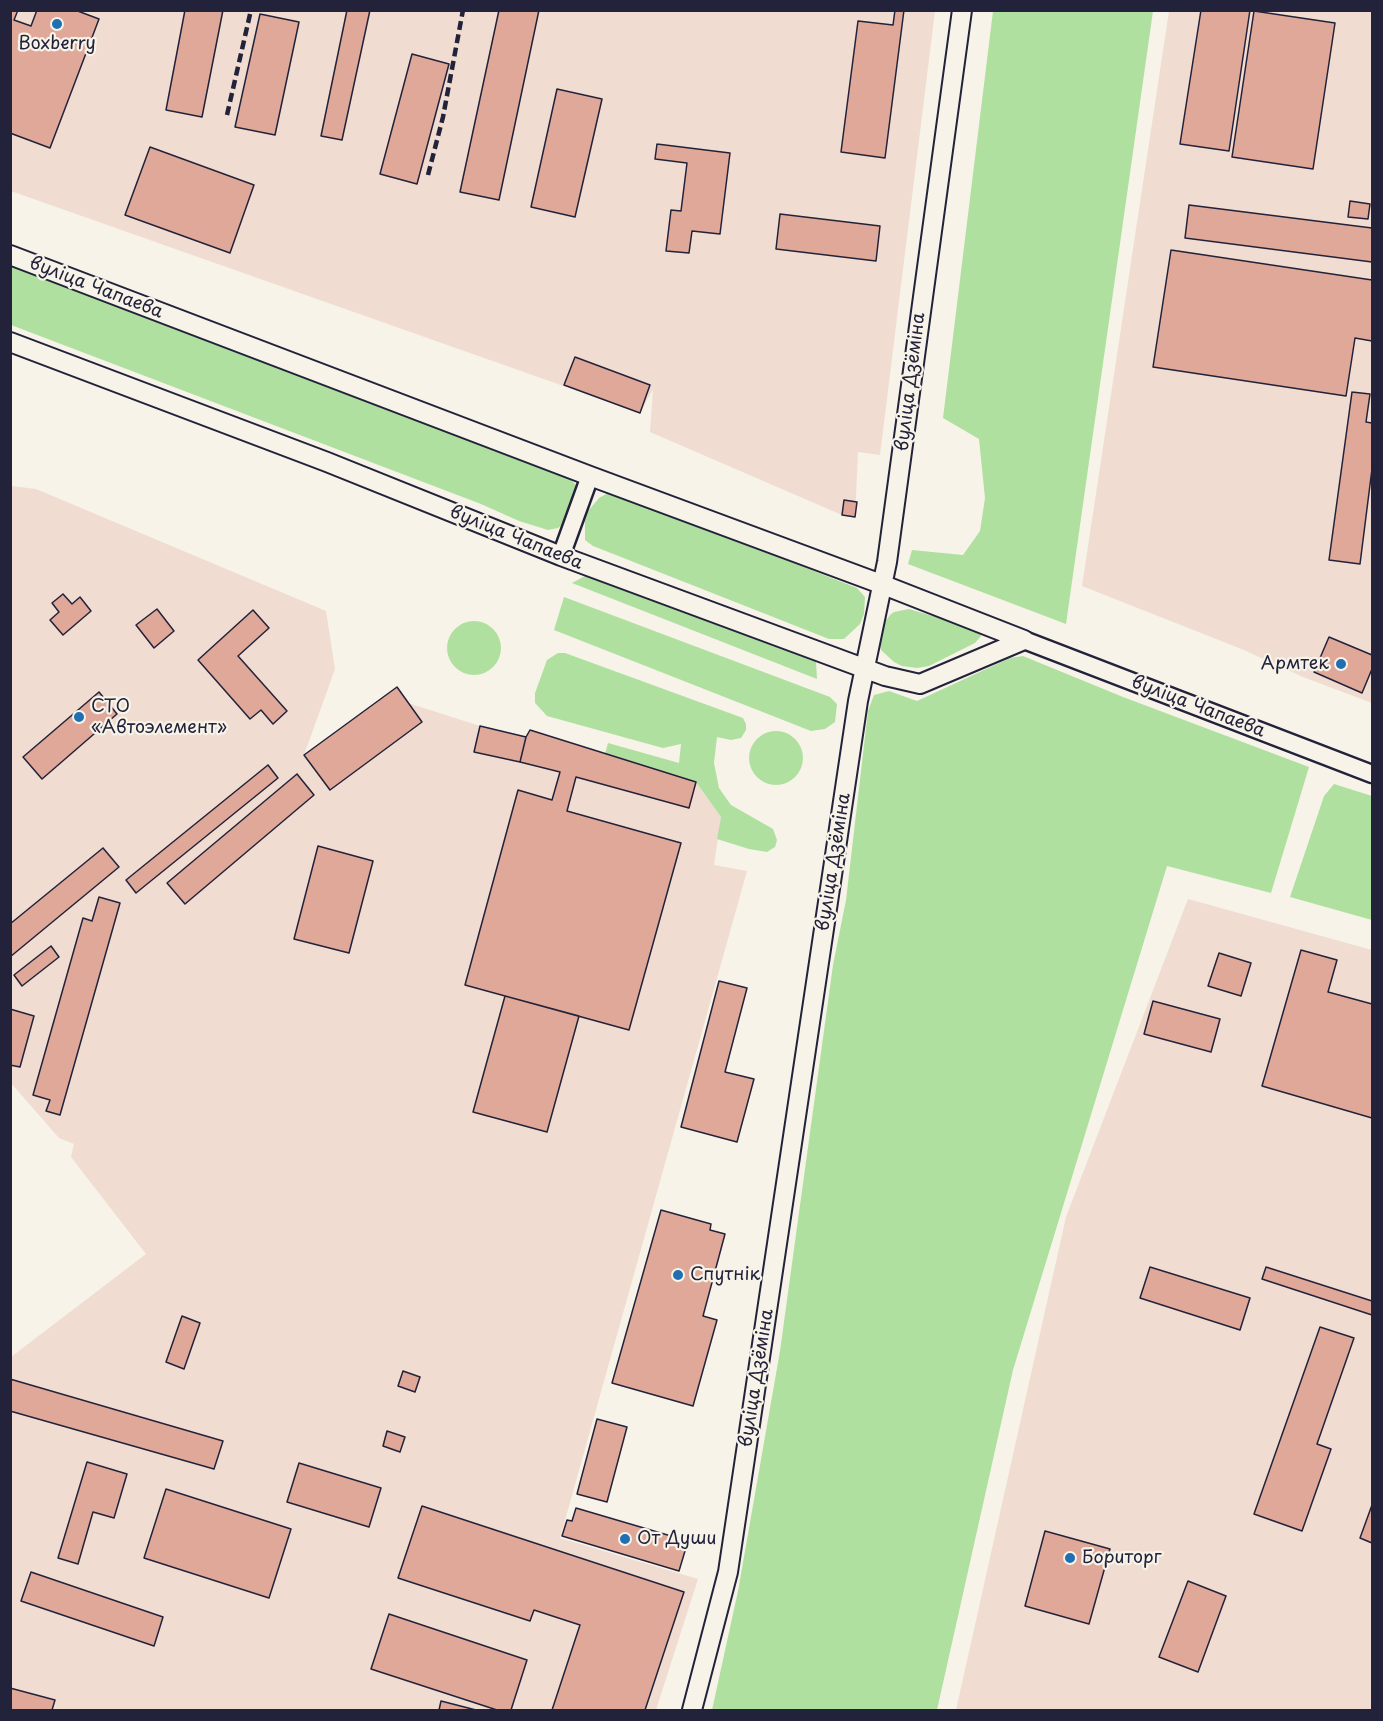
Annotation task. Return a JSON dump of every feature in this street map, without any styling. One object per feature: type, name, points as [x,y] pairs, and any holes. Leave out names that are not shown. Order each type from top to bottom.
[{"type":"main road","name":"вуліца Дзёміна","points":[[692,1710],[728,1572],[864,668],[887,562],[962,10]]},
{"type":"main road","name":"вуліца Чапаева","points":[[10,255],[1024,640]]},
{"type":"main road","name":"вуліца Чапаева","points":[[10,342],[327,462],[561,556],[885,676],[920,684],[1024,640]]},
{"type":"street","points":[[561,556],[590,476]]},
{"type":"street","name":"вуліца Чапаева","points":[[1024,640],[1372,774]]},
{"type":"shaded area","points":[[11,11],[935,11],[880,455],[858,452],[855,517],[842,515],[650,432],[653,389],[640,413],[11,191]]},
{"type":"shaded area","points":[[1169,11],[1372,11],[1372,703],[1082,586]]},
{"type":"shaded area","points":[[11,486],[36,489],[326,611],[335,669],[304,755],[397,687],[408,703],[480,726],[525,737],[530,730],[696,782],[721,817],[714,865],[747,871],[560,1538],[698,1579],[656,1710],[11,1710],[11,1357],[146,1254],[71,1157],[74,1144],[59,1138],[11,1083]]},
{"type":"shaded area","points":[[1188,899],[1372,950],[1372,1710],[956,1710],[1066,1217]]},
{"type":"green space","points":[[993,11],[1153,11],[1066,624],[908,564],[912,550],[963,555],[980,531],[985,498],[979,439],[943,418]]},
{"type":"green space","points":[[10,265],[569,478],[576,485],[576,497],[565,523],[558,528],[548,530],[519,521],[481,504],[11,325]]},
{"type":"green space","points":[[608,493],[621,495],[857,588],[865,597],[864,614],[860,624],[844,639],[829,639],[593,546],[585,540],[585,521],[589,510],[599,498]]},
{"type":"green space","points":[[585,576],[816,662],[817,679],[572,583]]},
{"type":"green space","points":[[564,597],[830,697],[837,704],[835,722],[825,729],[811,731],[554,630]]},
{"type":"green space","points":[[909,609],[946,620],[980,633],[981,636],[975,643],[929,666],[917,668],[902,666],[881,650],[882,626],[894,612]]},
{"type":"green space","points":[[469,621],[479,621],[489,625],[497,633],[501,648],[497,663],[489,671],[479,675],[469,675],[459,671],[451,663],[447,653],[447,643],[451,633],[459,625]]},
{"type":"green space","points":[[558,653],[565,653],[743,718],[746,730],[741,738],[731,740],[717,737],[714,763],[719,788],[731,805],[773,829],[777,840],[775,847],[767,852],[717,839],[721,817],[696,782],[605,754],[608,743],[679,763],[681,744],[663,748],[547,716],[535,703],[535,693],[547,660]]},
{"type":"green space","points":[[1023,656],[1123,697],[1309,767],[1271,893],[1167,866],[1013,1370],[937,1710],[712,1710],[738,1591],[780,1351],[833,965],[846,900],[868,711],[874,695],[889,691],[917,701],[1010,658]]},
{"type":"green space","points":[[771,731],[781,731],[791,735],[799,743],[803,758],[799,773],[791,781],[781,785],[771,785],[761,781],[753,773],[749,763],[749,753],[753,743],[761,735]]},
{"type":"green space","points":[[1334,784],[1372,796],[1372,920],[1290,897],[1324,796]]},
{"type":"building","points":[[10,10],[18,10],[14,20],[31,26],[37,10],[75,10],[99,19],[50,148],[10,133]]},
{"type":"building","points":[[185,10],[223,10],[202,117],[166,110]]},
{"type":"building","points":[[347,10],[370,10],[342,140],[321,136]]},
{"type":"building","points":[[499,10],[539,10],[499,200],[460,192]]},
{"type":"building","points":[[895,10],[904,10],[885,158],[841,152],[858,21],[893,25]]},
{"type":"building","points":[[1201,10],[1250,10],[1229,151],[1180,144]]},
{"type":"building","points":[[1254,11],[1335,23],[1313,169],[1232,157]]},
{"type":"building","points":[[260,14],[299,22],[275,135],[235,127]]},
{"type":"building","points":[[412,54],[449,64],[417,184],[380,174]]},
{"type":"building","points":[[557,89],[602,99],[575,217],[531,207]]},
{"type":"building","points":[[657,144],[730,153],[720,234],[692,231],[689,253],[666,251],[671,210],[681,211],[687,163],[655,159]]},
{"type":"building","points":[[150,147],[254,185],[230,253],[125,215]]},
{"type":"building","points":[[1350,201],[1370,204],[1368,219],[1348,217]]},
{"type":"building","points":[[1189,205],[1372,228],[1372,262],[1185,238]]},
{"type":"building","points":[[780,214],[880,226],[876,261],[776,249]]},
{"type":"building","points":[[1171,250],[1372,280],[1372,341],[1355,338],[1346,396],[1153,367]]},
{"type":"building","points":[[575,357],[650,385],[640,413],[564,385]]},
{"type":"building","points":[[1352,392],[1370,394],[1366,422],[1372,423],[1372,469],[1360,564],[1329,560]]},
{"type":"building","points":[[844,500],[857,502],[855,517],[842,515]]},
{"type":"building","points":[[63,594],[72,604],[80,597],[91,611],[63,635],[50,620],[59,612],[52,603]]},
{"type":"building","points":[[157,609],[174,631],[154,648],[136,625]]},
{"type":"building","points":[[253,610],[269,628],[238,656],[287,711],[273,724],[261,710],[250,719],[198,660]]},
{"type":"building","points":[[1329,637],[1372,655],[1372,669],[1362,693],[1314,672]]},
{"type":"building","points":[[397,687],[422,722],[330,790],[304,755]]},
{"type":"building","points":[[99,692],[117,714],[42,779],[23,757]]},
{"type":"building","points":[[480,726],[526,737],[520,762],[474,752]]},
{"type":"building","points":[[530,730],[696,782],[689,808],[576,777],[567,811],[681,843],[629,1030],[465,985],[518,790],[552,800],[560,772],[520,762]]},
{"type":"building","points":[[268,765],[278,778],[136,893],[126,880]]},
{"type":"building","points":[[297,774],[314,795],[185,904],[167,883]]},
{"type":"building","points":[[318,846],[373,861],[349,953],[294,939]]},
{"type":"building","points":[[103,848],[119,867],[10,957],[10,924]]},
{"type":"building","points":[[99,897],[120,903],[60,1115],[46,1111],[50,1100],[33,1095],[83,918],[92,921]]},
{"type":"building","points":[[51,946],[59,957],[22,986],[14,975]]},
{"type":"building","points":[[1301,950],[1337,960],[1328,992],[1372,1004],[1372,1118],[1262,1086]]},
{"type":"building","points":[[1219,953],[1251,963],[1241,996],[1208,986]]},
{"type":"building","points":[[719,981],[747,988],[725,1072],[754,1079],[737,1142],[681,1127]]},
{"type":"building","points":[[505,996],[579,1016],[547,1132],[473,1112]]},
{"type":"building","points":[[1153,1001],[1220,1019],[1211,1052],[1144,1034]]},
{"type":"building","points":[[10,1009],[34,1016],[20,1067],[10,1065]]},
{"type":"building","name":"Спутнік","points":[[661,1210],[711,1224],[710,1230],[725,1234],[703,1316],[717,1320],[693,1406],[612,1383]]},
{"type":"building","points":[[1150,1267],[1250,1298],[1240,1330],[1140,1298]]},
{"type":"building","points":[[1266,1267],[1372,1301],[1372,1315],[1262,1279]]},
{"type":"building","points":[[182,1316],[200,1323],[184,1369],[166,1362]]},
{"type":"building","points":[[1320,1327],[1354,1338],[1317,1444],[1331,1449],[1302,1531],[1254,1514]]},
{"type":"building","points":[[403,1371],[420,1377],[415,1392],[398,1386]]},
{"type":"building","points":[[10,1379],[223,1441],[214,1469],[10,1411]]},
{"type":"building","points":[[597,1419],[627,1427],[607,1502],[577,1494]]},
{"type":"building","points":[[387,1431],[405,1437],[400,1452],[383,1446]]},
{"type":"building","points":[[87,1462],[127,1474],[114,1518],[93,1512],[78,1564],[58,1558]]},
{"type":"building","points":[[299,1463],[381,1488],[369,1527],[287,1502]]},
{"type":"building","points":[[166,1489],[291,1529],[269,1598],[144,1558]]},
{"type":"building","points":[[1372,1505],[1372,1543],[1360,1538]]},
{"type":"building","points":[[422,1506],[684,1592],[645,1710],[552,1710],[580,1625],[534,1610],[530,1621],[398,1578]]},
{"type":"building","name":"От Души","points":[[576,1508],[688,1541],[679,1571],[562,1536],[567,1520],[572,1521]]},
{"type":"building","points":[[1045,1531],[1110,1549],[1089,1624],[1025,1606]]},
{"type":"building","points":[[31,1572],[163,1617],[154,1646],[21,1601]]},
{"type":"building","points":[[1188,1581],[1226,1596],[1198,1672],[1159,1657]]},
{"type":"building","points":[[389,1614],[527,1660],[511,1710],[497,1710],[371,1669]]},
{"type":"building","points":[[10,1688],[55,1700],[52,1710],[10,1710]]},
{"type":"building","points":[[441,1701],[476,1710],[439,1710]]},
{"type":"railway","points":[[227,115],[251,10]]},
{"type":"railway","points":[[428,175],[443,117],[463,10]]},
{"type":"place","name":"Boxberry","points":[[57,24]]},
{"type":"place","name":"Армтек","points":[[1341,664]]},
{"type":"place","name":"СТО «Автоэлемент»","points":[[79,717]]},
{"type":"place","name":"Спутнік","points":[[678,1275]]},
{"type":"place","name":"От Души","points":[[625,1539]]},
{"type":"place","name":"Бориторг","points":[[1070,1558]]}]
